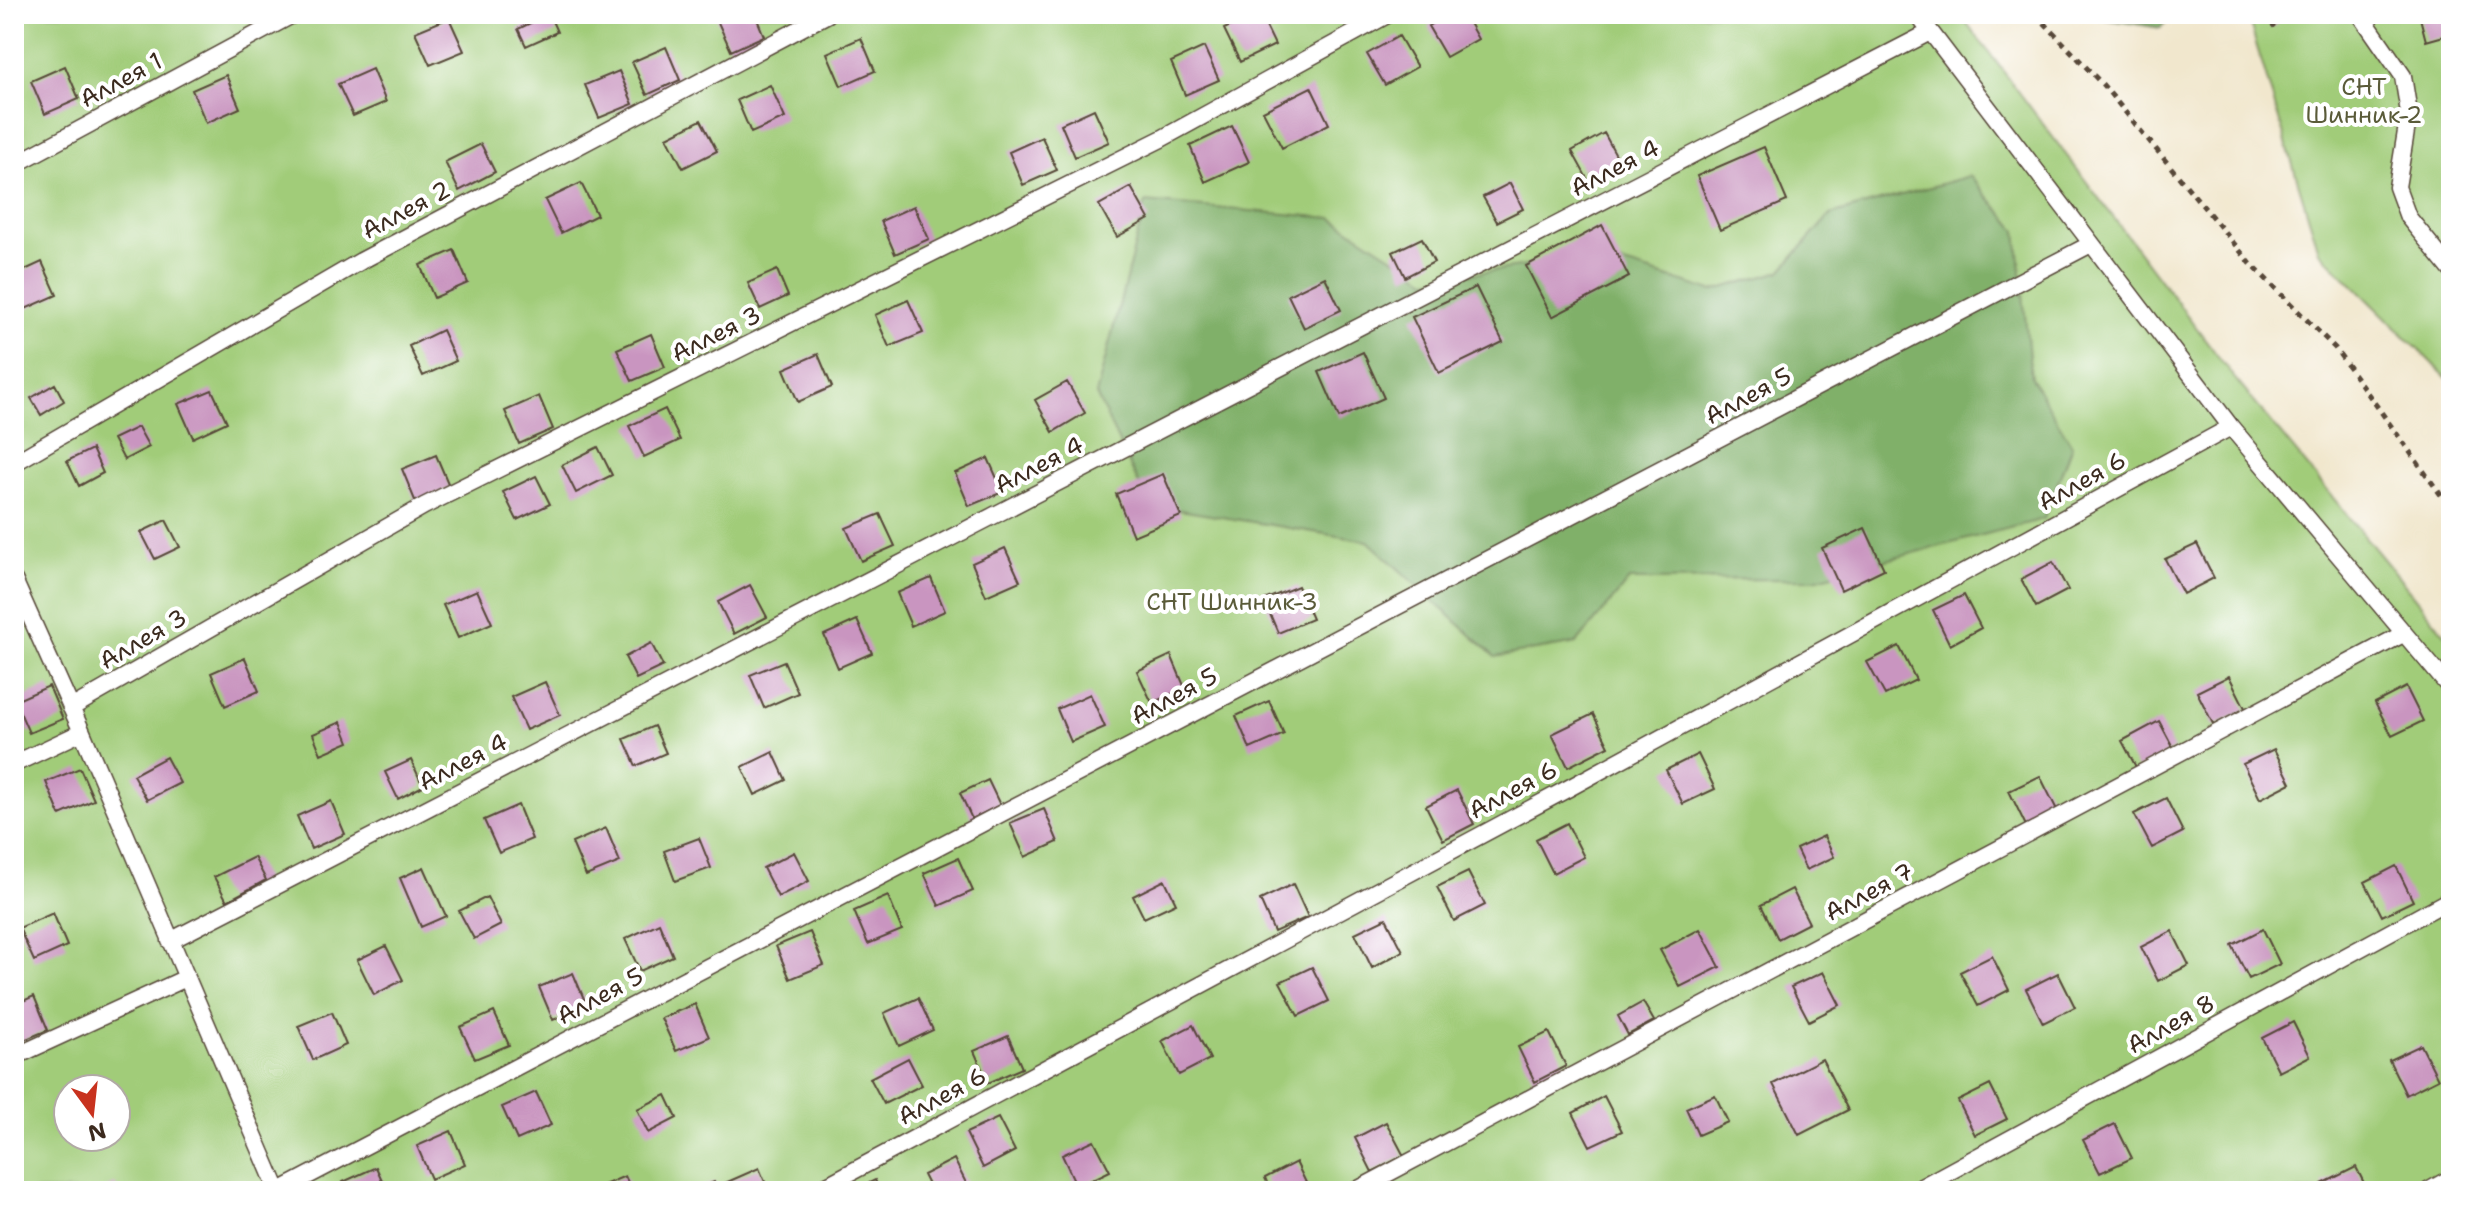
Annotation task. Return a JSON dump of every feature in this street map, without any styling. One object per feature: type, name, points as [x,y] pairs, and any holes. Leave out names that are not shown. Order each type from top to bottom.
[{"type":"lane","name":"Аллея 1","points":[[14,165],[294,14]]},
{"type":"lane","name":"Аллея 2","points":[[14,463],[361,261],[828,14]]},
{"type":"lane","name":"Аллея 3","points":[[71,708],[424,506],[1161,139],[1389,14]]},
{"type":"lane","points":[[1917,14],[2231,427],[2451,689]]},
{"type":"lane","points":[[2360,14],[2403,76],[2409,113],[2397,187],[2408,217],[2451,270]]},
{"type":"lane","name":"Аллея 4","points":[[170,941],[1930,32]]},
{"type":"lane","name":"Аллея 5","points":[[278,1191],[2091,244]]},
{"type":"lane","name":"Аллея 6","points":[[816,1191],[1583,780],[2231,427]]},
{"type":"lane","points":[[14,580],[278,1191]]},
{"type":"lane","name":"Аллея 7","points":[[1355,1191],[2403,634]]},
{"type":"lane","points":[[14,764],[82,732]]},
{"type":"lane","name":"Аллея 8","points":[[1914,1191],[2451,899]]},
{"type":"lane","points":[[14,1057],[186,978]]},
{"type":"lane","points":[[2428,1191],[2451,1178]]},
{"type":"path","points":[[2036,14],[2103,85],[2251,264],[2335,348],[2451,509]]},
{"type":"green space","name":"СНТ Шинник-3","points":[[14,14],[1960,14],[2236,380],[2451,641],[2451,1191],[14,1191]]},
{"type":"green space","points":[[2072,14],[2173,14],[2161,28]]},
{"type":"green space","name":"СНТ Шинник-2","points":[[2247,14],[2451,14],[2451,382],[2319,251]]},
{"type":"green space","points":[[1970,176],[2017,230],[2031,378],[2072,445],[2044,519],[1814,579],[1629,580],[1577,643],[1495,657],[1368,541],[1149,505],[1096,395],[1146,202],[1332,218],[1429,280],[1526,266],[1579,250],[1712,291],[1781,271],[1830,215]]},
{"type":"building","points":[[549,14],[557,32],[526,46],[518,29]]},
{"type":"building","points":[[725,14],[755,14],[764,36],[731,51],[716,18]]},
{"type":"building","points":[[1260,14],[1275,45],[1240,62],[1224,29]]},
{"type":"building","points":[[1449,14],[1464,14],[1478,39],[1446,57],[1428,26]]},
{"type":"building","points":[[2262,14],[2289,14],[2273,27]]},
{"type":"building","points":[[2419,14],[2450,14],[2451,34],[2426,41]]},
{"type":"building","points":[[449,18],[464,51],[430,65],[415,32]]},
{"type":"building","points":[[1399,36],[1417,67],[1385,85],[1367,54]]},
{"type":"building","points":[[861,38],[875,71],[841,86],[827,53]]},
{"type":"building","points":[[666,47],[680,80],[647,95],[632,62]]},
{"type":"building","points":[[1204,47],[1219,80],[1185,95],[1171,62]]},
{"type":"building","points":[[65,66],[79,99],[45,114],[31,81]]},
{"type":"building","points":[[372,69],[386,102],[353,116],[338,84]]},
{"type":"building","points":[[619,71],[633,104],[599,118],[585,85]]},
{"type":"building","points":[[226,75],[240,108],[206,123],[192,90]]},
{"type":"building","points":[[770,85],[785,118],[751,133],[737,100]]},
{"type":"building","points":[[1311,87],[1329,124],[1282,148],[1263,111]]},
{"type":"building","points":[[1094,109],[1109,142],[1075,157],[1061,124]]},
{"type":"building","points":[[701,120],[717,151],[683,168],[667,137]]},
{"type":"building","points":[[1232,126],[1249,162],[1205,182],[1190,146]]},
{"type":"building","points":[[1604,133],[1621,164],[1589,182],[1572,151]]},
{"type":"building","points":[[1042,137],[1057,170],[1023,185],[1009,152]]},
{"type":"building","points":[[481,144],[495,172],[459,191],[445,162]]},
{"type":"building","points":[[1764,147],[1787,201],[1720,230],[1697,176]]},
{"type":"building","points":[[581,183],[597,215],[561,233],[545,200]]},
{"type":"building","points":[[1510,183],[1523,209],[1497,222],[1483,197]]},
{"type":"building","points":[[1131,187],[1149,219],[1117,237],[1099,205]]},
{"type":"building","points":[[914,206],[929,239],[895,254],[881,221]]},
{"type":"building","points":[[1602,225],[1629,277],[1552,317],[1526,266]]},
{"type":"building","points":[[1422,238],[1434,262],[1405,277],[1393,252]]},
{"type":"building","points":[[454,250],[468,283],[434,298],[420,265]]},
{"type":"building","points":[[42,262],[57,295],[23,310],[14,290],[14,275]]},
{"type":"building","points":[[777,270],[788,296],[760,309],[748,283]]},
{"type":"building","points":[[1325,277],[1341,310],[1304,328],[1288,295]]},
{"type":"building","points":[[1476,287],[1503,342],[1439,373],[1412,317]]},
{"type":"building","points":[[908,300],[923,333],[889,347],[875,315]]},
{"type":"building","points":[[442,330],[456,361],[423,376],[409,346]]},
{"type":"building","points":[[651,334],[665,367],[632,381],[617,349]]},
{"type":"building","points":[[1363,352],[1384,398],[1339,418],[1319,372]]},
{"type":"building","points":[[818,354],[832,387],[798,402],[784,369]]},
{"type":"building","points":[[1067,382],[1085,413],[1053,432],[1035,400]]},
{"type":"building","points":[[55,384],[64,401],[41,415],[31,398]]},
{"type":"building","points":[[212,390],[227,422],[193,438],[178,404]]},
{"type":"building","points":[[539,396],[553,429],[519,444],[505,411]]},
{"type":"building","points":[[665,409],[680,440],[644,457],[629,426]]},
{"type":"building","points":[[138,427],[149,447],[124,460],[113,439]]},
{"type":"building","points":[[598,447],[612,475],[576,493],[562,465]]},
{"type":"building","points":[[92,449],[103,473],[79,486],[67,461]]},
{"type":"building","points":[[436,455],[450,488],[416,503],[402,469]]},
{"type":"building","points":[[988,458],[1003,492],[969,506],[955,473]]},
{"type":"building","points":[[1163,474],[1181,516],[1133,536],[1116,494]]},
{"type":"building","points":[[536,476],[550,504],[517,520],[503,492]]},
{"type":"building","points":[[880,514],[895,546],[861,561],[846,528]]},
{"type":"building","points":[[166,520],[180,547],[155,559],[141,532]]},
{"type":"building","points":[[1865,528],[1884,569],[1841,590],[1822,548]]},
{"type":"building","points":[[2197,544],[2214,578],[2183,594],[2165,559]]},
{"type":"building","points":[[1005,548],[1020,581],[986,596],[972,563]]},
{"type":"building","points":[[2053,562],[2068,590],[2036,607],[2021,579]]},
{"type":"building","points":[[931,578],[945,611],[911,626],[897,593]]},
{"type":"building","points":[[750,585],[767,617],[734,634],[718,602]]},
{"type":"building","points":[[1298,586],[1312,619],[1278,633],[1264,600]]},
{"type":"building","points":[[477,590],[492,623],[458,638],[443,605]]},
{"type":"building","points":[[1964,595],[1981,628],[1950,645],[1933,610]]},
{"type":"building","points":[[857,620],[872,653],[838,668],[824,635]]},
{"type":"building","points":[[651,643],[663,666],[636,679],[625,657]]},
{"type":"building","points":[[1899,646],[1916,680],[1885,695],[1867,662]]},
{"type":"building","points":[[1171,655],[1185,688],[1152,703],[1137,671]]},
{"type":"building","points":[[245,658],[259,691],[225,706],[211,673]]},
{"type":"building","points":[[784,661],[798,693],[764,708],[750,675]]},
{"type":"building","points":[[2229,676],[2246,710],[2214,726],[2197,692]]},
{"type":"building","points":[[545,682],[560,715],[526,730],[511,697]]},
{"type":"building","points":[[49,686],[63,719],[29,733],[15,701]]},
{"type":"building","points":[[2406,687],[2423,721],[2392,736],[2375,703]]},
{"type":"building","points":[[1090,694],[1105,727],[1071,742],[1057,709]]},
{"type":"building","points":[[1269,701],[1284,734],[1250,749],[1236,716]]},
{"type":"building","points":[[1593,714],[1609,746],[1568,767],[1552,734]]},
{"type":"building","points":[[2159,721],[2174,749],[2137,769],[2122,741]]},
{"type":"building","points":[[341,722],[349,742],[321,754],[313,734]]},
{"type":"building","points":[[654,726],[666,753],[636,766],[624,739]]},
{"type":"building","points":[[2274,749],[2291,783],[2260,799],[2243,764]]},
{"type":"building","points":[[773,752],[786,780],[755,795],[742,767]]},
{"type":"building","points":[[1698,754],[1715,789],[1683,804],[1666,770]]},
{"type":"building","points":[[166,757],[180,783],[147,800],[133,775]]},
{"type":"building","points":[[411,760],[423,786],[398,799],[385,772]]},
{"type":"building","points":[[80,768],[94,800],[60,815],[46,782]]},
{"type":"building","points":[[2040,776],[2057,810],[2026,826],[2009,791]]},
{"type":"building","points":[[988,780],[1000,805],[972,819],[960,793]]},
{"type":"building","points":[[1457,790],[1474,824],[1443,840],[1426,806]]},
{"type":"building","points":[[2166,798],[2183,832],[2152,848],[2134,814]]},
{"type":"building","points":[[331,801],[345,834],[311,849],[297,816]]},
{"type":"building","points":[[518,805],[532,839],[499,853],[484,820]]},
{"type":"building","points":[[1044,809],[1058,842],[1025,857],[1010,823]]},
{"type":"building","points":[[1567,823],[1584,857],[1553,873],[1536,839]]},
{"type":"building","points":[[606,828],[620,862],[586,876],[572,843]]},
{"type":"building","points":[[1824,836],[1834,857],[1806,870],[1796,849]]},
{"type":"building","points":[[699,838],[711,868],[675,881],[664,851]]},
{"type":"building","points":[[794,852],[809,881],[778,897],[763,868]]},
{"type":"building","points":[[254,857],[266,880],[227,901],[214,877]]},
{"type":"building","points":[[958,858],[973,891],[939,906],[924,873]]},
{"type":"building","points":[[2396,866],[2413,901],[2382,916],[2365,882]]},
{"type":"building","points":[[424,867],[446,916],[421,927],[400,878]]},
{"type":"building","points":[[1468,872],[1485,905],[1454,921],[1437,887]]},
{"type":"building","points":[[1165,880],[1176,903],[1144,918],[1133,896]]},
{"type":"building","points":[[1293,884],[1308,917],[1274,932],[1260,900]]},
{"type":"building","points":[[1792,889],[1809,923],[1778,939],[1761,905]]},
{"type":"building","points":[[888,896],[902,930],[868,944],[854,911]]},
{"type":"building","points":[[487,897],[501,925],[474,939],[459,911]]},
{"type":"building","points":[[53,913],[67,946],[34,961],[19,928]]},
{"type":"building","points":[[1386,918],[1403,951],[1372,968],[1355,933]]},
{"type":"building","points":[[659,923],[673,956],[640,971],[625,939]]},
{"type":"building","points":[[1700,929],[1720,967],[1680,987],[1660,950]]},
{"type":"building","points":[[2263,929],[2280,964],[2249,979],[2232,945]]},
{"type":"building","points":[[2172,931],[2189,965],[2158,981],[2141,947]]},
{"type":"building","points":[[810,932],[824,965],[790,979],[776,946]]},
{"type":"building","points":[[386,946],[403,980],[374,995],[357,960]]},
{"type":"building","points":[[1992,956],[2009,990],[1978,1006],[1960,972]]},
{"type":"building","points":[[1312,967],[1329,1001],[1298,1016],[1280,982]]},
{"type":"building","points":[[1823,972],[1840,1005],[1809,1021],[1791,987]]},
{"type":"building","points":[[573,973],[587,1006],[553,1020],[539,987]]},
{"type":"building","points":[[2058,973],[2075,1007],[2043,1023],[2026,989]]},
{"type":"building","points":[[34,996],[48,1030],[14,1044],[14,1005]]},
{"type":"building","points":[[918,998],[933,1030],[899,1046],[884,1013]]},
{"type":"building","points":[[1643,1002],[1654,1021],[1628,1035],[1618,1016]]},
{"type":"building","points":[[695,1004],[709,1037],[676,1051],[661,1018]]},
{"type":"building","points":[[332,1012],[346,1045],[313,1060],[298,1026]]},
{"type":"building","points":[[494,1012],[509,1045],[475,1059],[460,1027]]},
{"type":"building","points":[[2293,1022],[2310,1056],[2279,1072],[2262,1038]]},
{"type":"building","points":[[1193,1025],[1210,1059],[1179,1075],[1162,1041]]},
{"type":"building","points":[[1549,1032],[1566,1066],[1535,1082],[1518,1047]]},
{"type":"building","points":[[1008,1036],[1022,1068],[988,1083],[974,1051]]},
{"type":"building","points":[[2421,1045],[2438,1079],[2406,1095],[2389,1060]]},
{"type":"building","points":[[908,1058],[922,1085],[884,1104],[870,1078]]},
{"type":"building","points":[[1822,1059],[1848,1110],[1799,1135],[1773,1084]]},
{"type":"building","points":[[1990,1085],[2007,1119],[1975,1135],[1958,1101]]},
{"type":"building","points":[[536,1092],[551,1125],[517,1140],[502,1107]]},
{"type":"building","points":[[666,1095],[677,1118],[648,1133],[637,1109]]},
{"type":"building","points":[[1715,1095],[1728,1122],[1698,1135],[1686,1108]]},
{"type":"building","points":[[1604,1096],[1622,1131],[1590,1146],[1573,1113]]},
{"type":"building","points":[[998,1118],[1015,1151],[983,1168],[966,1133]]},
{"type":"building","points":[[1386,1122],[1404,1156],[1372,1172],[1355,1138]]},
{"type":"building","points":[[2115,1124],[2132,1158],[2100,1173],[2083,1140]]},
{"type":"building","points":[[451,1131],[465,1164],[431,1179],[417,1146]]},
{"type":"building","points":[[1094,1140],[1110,1171],[1077,1187],[1062,1155]]},
{"type":"building","points":[[954,1159],[970,1191],[931,1191],[923,1175]]},
{"type":"building","points":[[1296,1162],[1310,1191],[1271,1191],[1265,1178]]},
{"type":"building","points":[[376,1167],[387,1191],[347,1191],[343,1182]]},
{"type":"building","points":[[2356,1167],[2368,1191],[2326,1191],[2322,1184]]},
{"type":"building","points":[[759,1168],[769,1191],[729,1191],[725,1183]]},
{"type":"building","points":[[625,1176],[632,1191],[599,1191],[597,1188]]},
{"type":"building","points":[[875,1180],[880,1191],[853,1191]]},
{"type":"building","points":[[714,1182],[718,1191],[692,1191]]},
{"type":"building","points":[[115,1184],[119,1191],[98,1191]]}]
